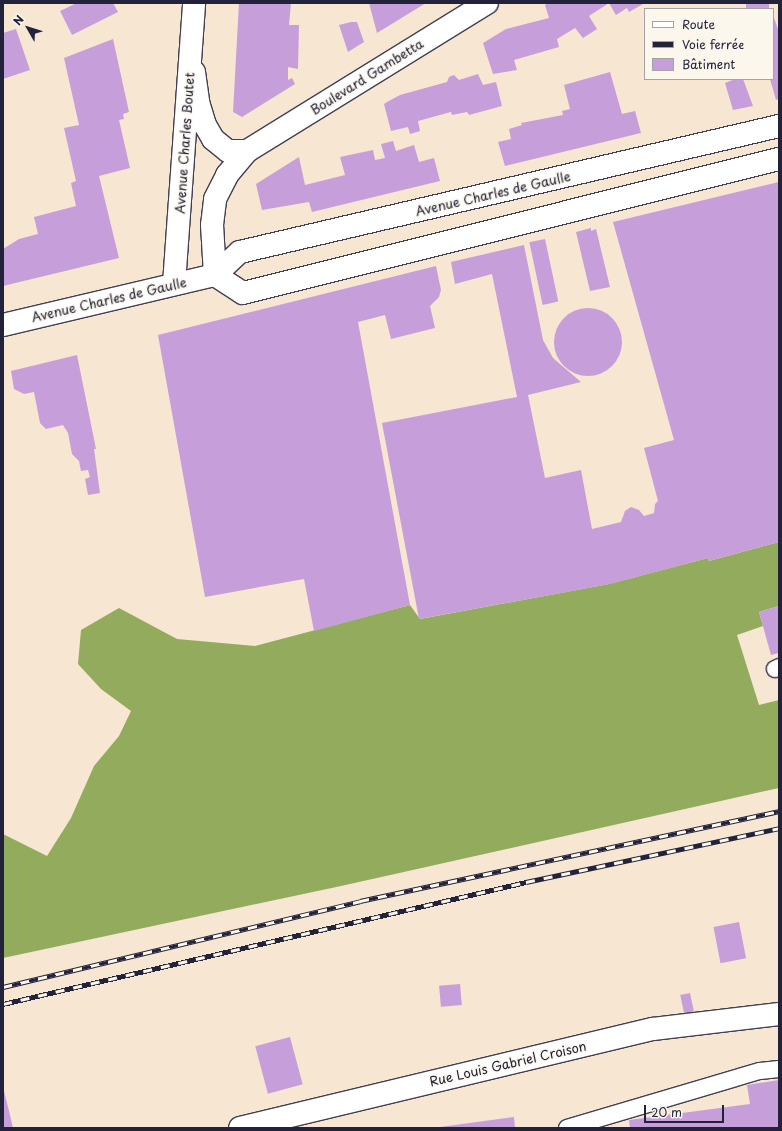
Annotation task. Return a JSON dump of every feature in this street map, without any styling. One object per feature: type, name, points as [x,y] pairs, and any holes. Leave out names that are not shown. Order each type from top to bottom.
[{"type":"main road","name":"Avenue Charles Boutet","points":[[174,284],[192,54],[194,3]]},
{"type":"main road","name":"Boulevard Gambetta","points":[[215,275],[212,225],[215,199],[227,174],[247,151],[487,3]]},
{"type":"main road","points":[[192,54],[198,102],[205,125],[213,139],[228,151],[247,151]]},
{"type":"main road","name":"Avenue Charles de Gaulle","points":[[3,325],[215,275],[240,252],[567,177],[779,126]]},
{"type":"main road","points":[[215,275],[243,293],[779,159]]},
{"type":"main road","points":[[567,177],[576,210]]},
{"type":"main road","name":"Rue Louis Gabriel Croison","points":[[240,1128],[653,1029],[779,1014]]},
{"type":"lane","points":[[567,1128],[760,1071],[779,1069]]},
{"type":"green space","points":[[779,542],[779,606],[759,612],[763,626],[737,635],[759,705],[779,700],[779,788],[341,886],[3,958],[3,834],[47,856],[71,818],[94,766],[119,736],[131,711],[101,689],[78,664],[81,630],[119,608],[177,639],[255,646],[410,605],[420,619],[609,584],[708,558],[709,561]]},
{"type":"building","points":[[77,3],[113,3],[118,12],[72,35],[60,11]]},
{"type":"building","points":[[239,3],[291,3],[289,25],[299,25],[298,69],[288,67],[288,80],[292,78],[295,84],[242,117],[233,112]]},
{"type":"building","points":[[369,3],[426,3],[377,33]]},
{"type":"building","points":[[548,3],[609,3],[589,16],[597,29],[583,38],[575,28],[557,39],[559,47],[514,60],[517,70],[493,74],[483,43],[506,29],[549,18],[545,5]]},
{"type":"building","points":[[609,3],[645,3],[629,12],[627,8],[616,15]]},
{"type":"building","points":[[746,3],[769,3],[769,8],[746,8]]},
{"type":"building","points":[[774,18],[779,32],[779,99],[776,100],[770,80],[774,80]]},
{"type":"building","points":[[357,22],[364,42],[348,52],[339,25]]},
{"type":"building","points":[[16,29],[30,70],[3,79],[3,33]]},
{"type":"building","points":[[113,39],[129,112],[123,114],[124,119],[119,120],[130,168],[99,176],[119,258],[3,286],[3,249],[19,239],[38,234],[34,217],[76,206],[71,183],[76,181],[64,128],[79,125],[64,58]]},
{"type":"building","points":[[610,72],[622,114],[635,111],[641,133],[505,166],[498,142],[511,139],[509,129],[522,125],[521,123],[563,115],[562,111],[570,109],[564,85]]},
{"type":"building","points":[[478,74],[483,85],[496,82],[502,106],[469,115],[467,112],[452,115],[451,112],[418,121],[420,131],[410,134],[408,127],[391,131],[384,104],[387,102],[400,95],[447,82],[449,77],[454,75],[459,80]]},
{"type":"building","points":[[732,80],[743,80],[753,106],[733,110],[725,83]]},
{"type":"building","points":[[393,141],[396,151],[414,145],[419,162],[434,158],[440,181],[312,212],[309,202],[262,210],[256,184],[299,157],[305,185],[345,175],[340,157],[373,150],[375,160],[385,158],[381,144]]},
{"type":"building","points":[[779,182],[779,542],[709,561],[708,558],[610,584],[419,619],[382,423],[517,397],[492,274],[455,284],[451,262],[524,245],[543,340],[553,358],[581,382],[528,395],[545,478],[581,470],[592,529],[621,522],[625,511],[631,507],[639,510],[644,516],[654,513],[655,504],[658,501],[644,448],[674,440],[613,222]]},
{"type":"building","points":[[591,228],[591,231],[596,229],[610,287],[590,291],[576,232]]},
{"type":"building","points":[[545,239],[558,302],[543,305],[529,242]]},
{"type":"building","points":[[436,266],[441,290],[439,297],[430,306],[435,328],[391,339],[385,315],[358,322],[410,605],[314,631],[304,579],[205,597],[158,335]]},
{"type":"building","points":[[588,308],[601,310],[612,318],[620,329],[622,342],[620,355],[612,366],[601,374],[588,376],[575,374],[564,366],[556,355],[554,342],[556,329],[564,318],[575,310]]},
{"type":"building","points":[[77,355],[96,449],[94,449],[100,493],[88,495],[85,479],[90,477],[88,470],[81,471],[79,461],[72,454],[68,433],[63,425],[46,429],[40,423],[34,392],[24,394],[14,389],[11,371]]},
{"type":"building","points":[[779,606],[779,653],[771,655],[759,612]]},
{"type":"building","points":[[739,922],[746,958],[721,963],[713,927]]},
{"type":"building","points":[[460,984],[462,1005],[441,1007],[439,986]]},
{"type":"building","points":[[690,993],[694,1012],[684,1014],[680,995]]},
{"type":"building","points":[[290,1037],[303,1084],[268,1094],[255,1046]]},
{"type":"building","points":[[779,1080],[779,1128],[630,1128],[629,1120],[750,1104],[747,1085]]},
{"type":"building","points":[[4,1091],[9,1111],[13,1128],[3,1128]]},
{"type":"building","points":[[514,1117],[515,1128],[440,1128],[440,1127]]},
{"type":"railway","points":[[3,987],[360,901],[779,811]]},
{"type":"railway","points":[[3,1004],[526,882],[779,828]]}]
